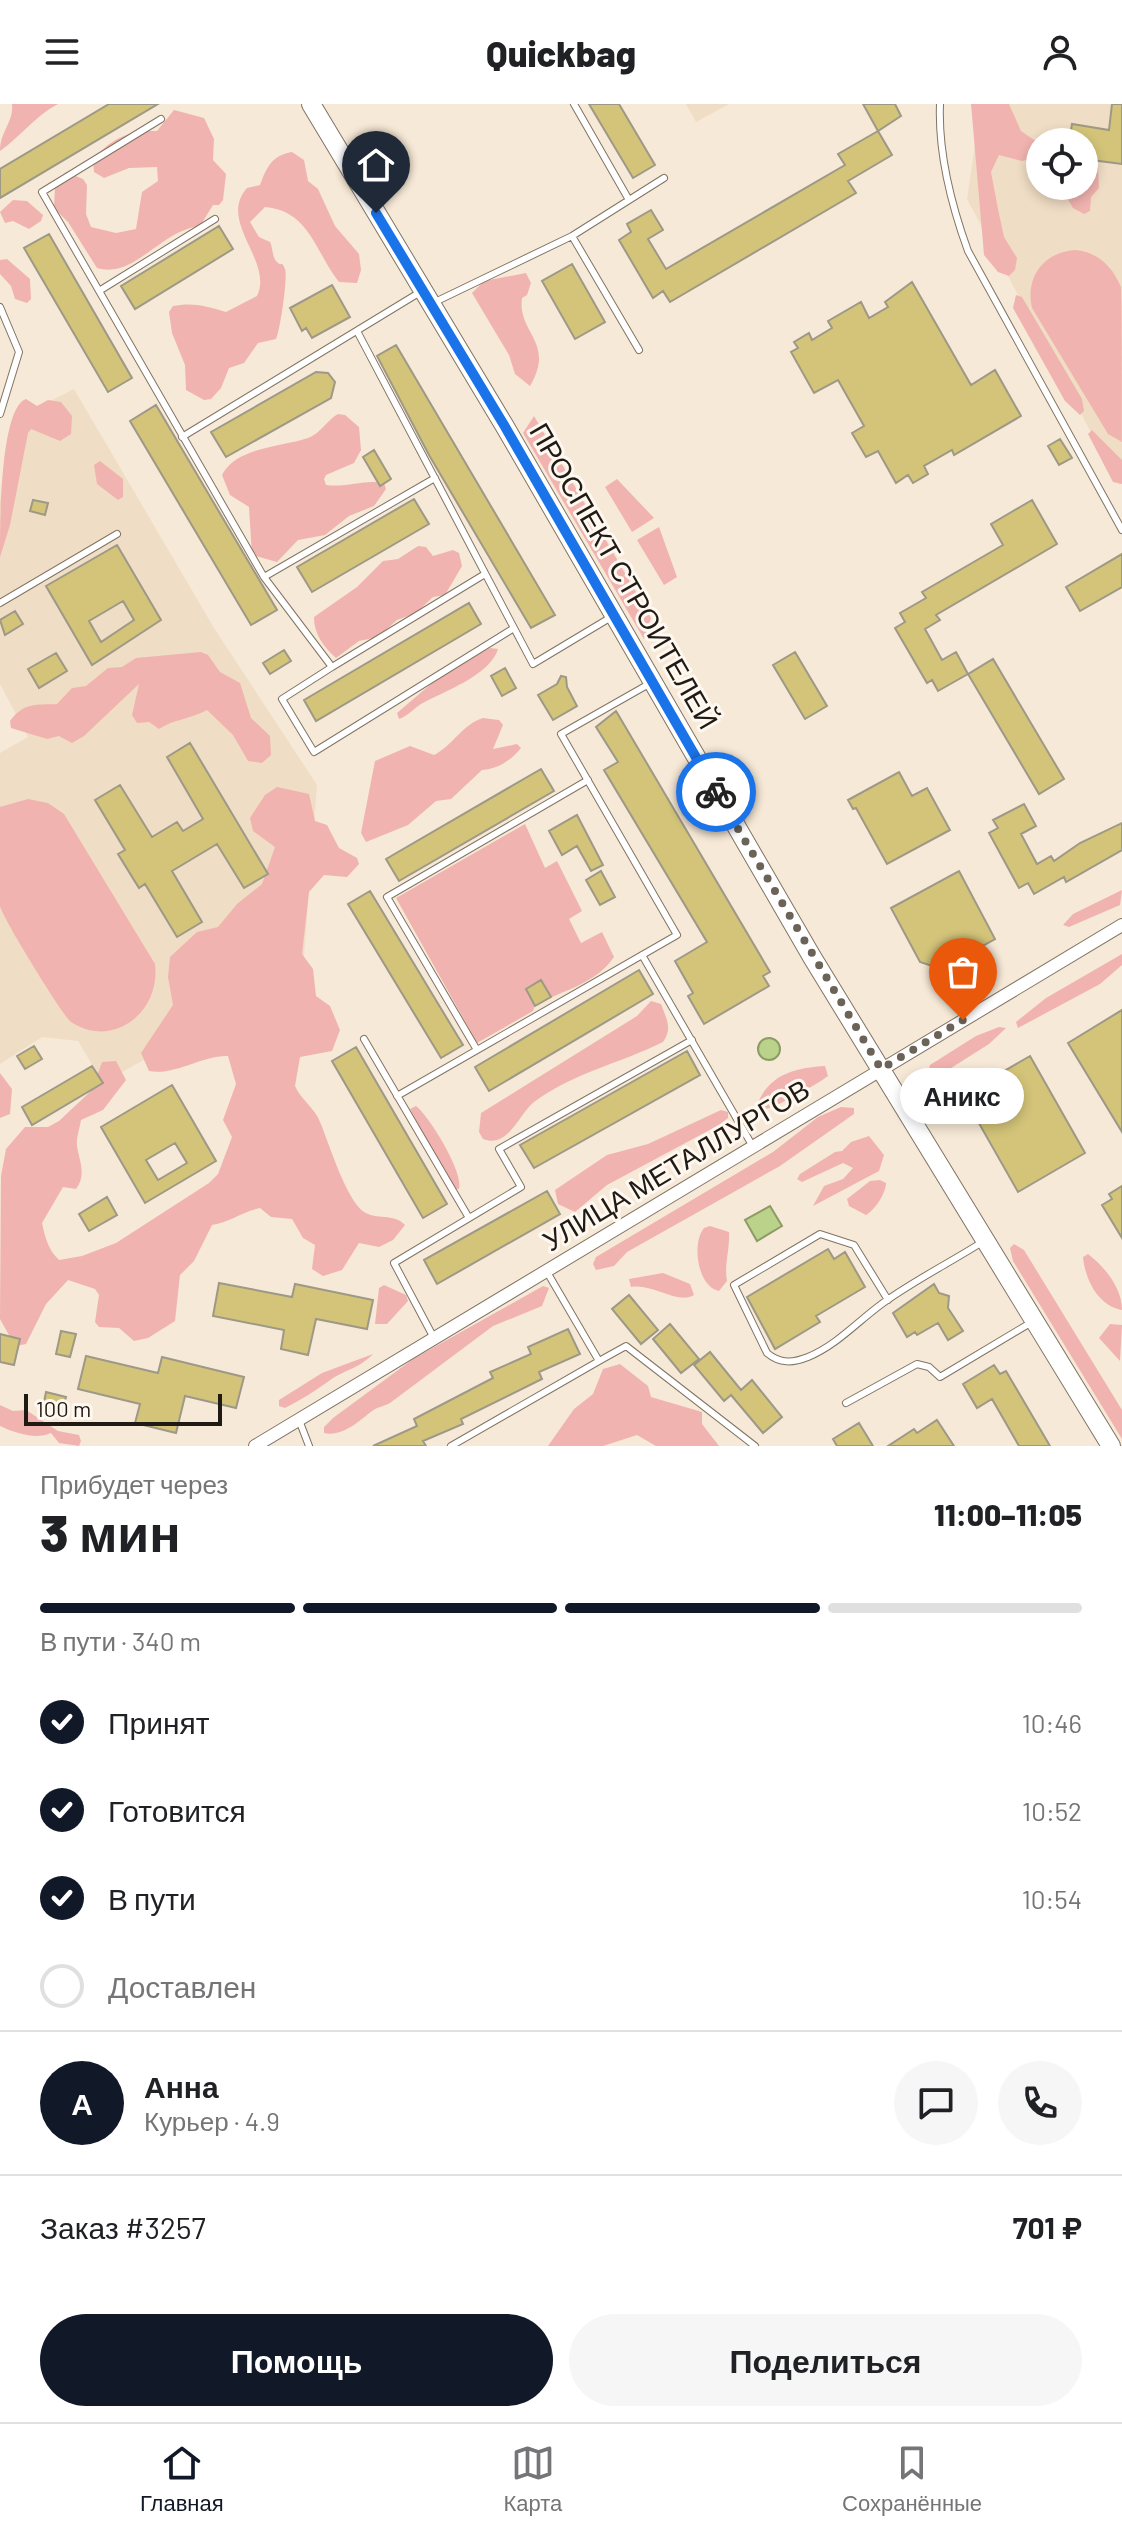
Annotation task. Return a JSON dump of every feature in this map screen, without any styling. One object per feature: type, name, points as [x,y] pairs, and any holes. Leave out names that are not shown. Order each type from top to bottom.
[{"type":"street","name":"ПРОСПЕКТ СТРОИТЕЛЕЙ","points":[[311,104],[881,1069],[1111,1446]]},
{"type":"street","name":"УЛИЦА МЕТАЛЛУРГОВ","points":[[255,1446],[435,1341],[752,1145],[1122,925]]},
{"type":"lane","points":[[574,104],[629,200]]},
{"type":"lane","points":[[940,104],[952,208],[968,251],[1122,530]]},
{"type":"lane","points":[[161,119],[42,192],[264,577],[332,667]]},
{"type":"lane","points":[[182,437],[357,331],[427,297],[572,236],[664,178]]},
{"type":"lane","points":[[99,291],[215,219]]},
{"type":"lane","points":[[572,236],[639,350]]},
{"type":"lane","points":[[0,307],[19,352],[0,414]]},
{"type":"lane","points":[[357,331],[533,664],[613,616]]},
{"type":"lane","points":[[264,577],[435,478]]},
{"type":"lane","points":[[0,603],[117,534]]},
{"type":"lane","points":[[485,574],[282,699],[314,752],[514,628]]},
{"type":"lane","points":[[397,1096],[677,935],[561,734],[652,683]]},
{"type":"lane","points":[[477,1050],[387,897],[588,780]]},
{"type":"lane","points":[[642,955],[752,1145]]},
{"type":"lane","points":[[364,1039],[469,1218]]},
{"type":"lane","points":[[435,1341],[394,1263],[521,1187],[499,1149],[692,1040]]},
{"type":"lane","points":[[888,1300],[854,1245],[820,1234],[734,1285],[767,1353],[777,1361],[788,1362],[809,1357],[850,1332],[888,1300],[987,1239]]},
{"type":"lane","points":[[547,1272],[599,1361]]},
{"type":"lane","points":[[846,1403],[917,1364],[929,1367],[940,1377],[1035,1320]]},
{"type":"lane","points":[[451,1446],[626,1346],[755,1446]]},
{"type":"lane","points":[[299,1420],[309,1446]]},
{"type":"shaded area","points":[[12,104],[58,104],[0,151],[11,116]]},
{"type":"shaded area","points":[[686,104],[729,104],[696,122]]},
{"type":"shaded area","points":[[971,104],[1009,104],[1021,131],[1026,134],[1026,160],[999,155],[991,172],[1004,237],[1017,258],[1015,270],[1009,276],[998,272],[984,255]]},
{"type":"shaded area","points":[[981,104],[1122,104],[1122,482],[1119,485],[967,199]]},
{"type":"shaded area","points":[[174,110],[204,118],[214,139],[213,160],[226,174],[223,200],[219,205],[213,205],[200,226],[172,236],[123,267],[111,270],[97,268],[68,222],[54,208],[55,187],[66,172],[83,179],[87,185],[86,214],[91,227],[116,233],[136,229],[142,192],[158,181],[157,167],[129,168],[104,178],[94,172],[93,160],[122,137],[157,131]]},
{"type":"shaded area","points":[[292,152],[304,160],[308,181],[318,189],[335,226],[359,254],[361,270],[357,283],[339,282],[302,225],[280,210],[265,207],[250,222],[259,237],[270,242],[275,259],[285,269],[285,293],[278,334],[276,339],[258,343],[244,363],[229,368],[221,388],[211,399],[204,400],[186,390],[185,365],[172,333],[169,312],[173,306],[187,304],[226,312],[257,296],[260,283],[258,269],[241,228],[238,214],[240,201],[247,188],[260,185],[274,159]]},
{"type":"shaded area","points":[[13,200],[27,201],[43,215],[41,221],[29,229],[13,221],[5,223],[0,212]]},
{"type":"shaded area","points":[[1068,200],[1091,200],[1090,211],[1084,214],[1073,208]]},
{"type":"shaded area","points":[[1075,250],[1103,261],[1121,287],[1122,442],[1108,434],[1032,308],[1031,286],[1039,268],[1054,256]]},
{"type":"shaded area","points":[[7,259],[30,279],[31,299],[27,303],[15,299],[11,286],[0,274],[0,260]]},
{"type":"shaded area","points":[[526,273],[531,283],[527,295],[522,298],[522,310],[538,348],[539,359],[530,386],[515,374],[509,355],[472,293],[484,281]]},
{"type":"shaded area","points":[[1016,295],[1022,297],[1082,399],[1084,411],[1080,415],[1065,401],[1013,308]]},
{"type":"shaded area","points":[[74,389],[214,628],[317,785],[303,969],[103,1083],[78,1041],[42,1037],[0,1064],[0,753],[28,737],[0,684],[0,501],[13,420]]},
{"type":"shaded area","points":[[26,399],[37,406],[48,400],[61,402],[72,416],[71,434],[60,441],[31,429],[28,433],[10,525],[0,557],[6,444],[17,407]]},
{"type":"shaded area","points":[[338,414],[345,415],[359,427],[361,450],[354,463],[326,475],[326,485],[377,482],[384,483],[386,489],[374,506],[349,516],[325,535],[298,540],[277,562],[252,555],[249,507],[230,495],[222,475],[229,466],[249,453],[312,436]]},
{"type":"shaded area","points":[[534,416],[651,618],[644,639],[523,433]]},
{"type":"shaded area","points":[[1092,430],[1122,460],[1122,484],[1113,482],[1088,434]]},
{"type":"shaded area","points":[[100,461],[123,479],[123,497],[118,500],[97,484],[94,465]]},
{"type":"shaded area","points":[[617,479],[654,518],[632,532],[605,487]]},
{"type":"shaded area","points":[[659,527],[677,577],[664,585],[637,540]]},
{"type":"shaded area","points":[[418,546],[426,547],[433,556],[453,550],[459,553],[462,566],[445,595],[433,597],[416,613],[397,620],[378,637],[359,641],[336,658],[320,639],[314,617],[357,587],[383,561],[398,559]]},
{"type":"shaded area","points":[[490,648],[498,649],[493,659],[476,675],[399,719],[397,713],[452,666]]},
{"type":"shaded area","points":[[201,652],[208,655],[220,672],[240,683],[251,718],[270,736],[271,755],[262,763],[248,761],[233,735],[207,710],[159,729],[149,722],[137,723],[132,715],[139,684],[84,736],[72,743],[59,736],[47,739],[11,728],[10,721],[20,710],[57,704],[72,688],[86,686],[108,668],[122,667],[136,658]]},
{"type":"shaded area","points":[[483,718],[499,720],[503,725],[493,749],[517,744],[521,748],[517,753],[498,766],[482,770],[451,799],[436,801],[408,825],[366,842],[361,833],[375,761],[410,746],[434,755]]},
{"type":"shaded area","points":[[277,787],[309,794],[315,821],[327,825],[339,848],[357,858],[359,864],[347,877],[324,875],[309,892],[302,954],[313,969],[316,996],[330,1006],[340,1030],[332,1051],[300,1057],[295,1086],[318,1117],[357,1206],[369,1214],[396,1219],[405,1225],[393,1240],[379,1247],[359,1243],[342,1270],[323,1276],[312,1269],[315,1245],[303,1238],[292,1219],[271,1217],[260,1208],[212,1225],[194,1261],[180,1275],[175,1321],[148,1338],[134,1341],[119,1328],[99,1327],[95,1322],[99,1295],[95,1289],[68,1280],[46,1304],[26,1344],[15,1346],[0,1319],[1,1176],[6,1149],[25,1127],[48,1127],[59,1121],[92,1090],[102,1062],[116,1061],[126,1080],[103,1110],[81,1120],[77,1143],[81,1168],[79,1184],[76,1189],[63,1187],[42,1223],[50,1248],[59,1260],[82,1256],[116,1243],[209,1183],[218,1174],[232,1137],[223,1120],[236,1084],[228,1056],[159,1072],[149,1071],[141,1053],[173,1005],[168,977],[170,957],[197,932],[218,927],[237,904],[262,884],[275,847],[253,831],[250,818],[265,795]]},
{"type":"shaded area","points":[[28,799],[48,803],[64,814],[155,964],[155,981],[150,997],[131,1021],[118,1028],[103,1031],[87,1029],[71,1022],[33,966],[0,906],[0,807]]},
{"type":"shaded area","points":[[525,824],[545,868],[557,861],[582,911],[569,919],[581,943],[602,932],[614,957],[598,974],[535,1005],[533,1011],[477,1043],[396,898]]},
{"type":"shaded area","points":[[1122,890],[1120,905],[1069,927],[1063,925],[1073,914]]},
{"type":"shaded area","points":[[1122,954],[1122,965],[1100,984],[1018,1028],[1016,1022],[1046,998]]},
{"type":"shaded area","points":[[651,1001],[661,1004],[666,1018],[668,1032],[663,1042],[565,1083],[534,1102],[506,1135],[492,1141],[483,1139],[479,1132],[481,1113],[637,1016]]},
{"type":"shaded area","points":[[999,1027],[1006,1028],[989,1044],[940,1075],[928,1072],[930,1065],[976,1036]]},
{"type":"shaded area","points":[[769,1038],[777,1041],[780,1049],[777,1057],[769,1060],[761,1057],[758,1049],[761,1041]]},
{"type":"shaded area","points":[[825,1066],[828,1076],[805,1090],[767,1109],[761,1110],[757,1105],[768,1086],[784,1075]]},
{"type":"shaded area","points":[[0,1073],[12,1089],[10,1114],[0,1118]]},
{"type":"shaded area","points":[[416,1106],[445,1146],[456,1171],[459,1189],[453,1189],[410,1109]]},
{"type":"shaded area","points":[[841,1107],[854,1108],[854,1114],[780,1166],[627,1252],[614,1266],[596,1270],[593,1264],[596,1257],[773,1152],[818,1117]]},
{"type":"shaded area","points":[[721,1110],[728,1112],[728,1118],[719,1125],[607,1185],[575,1212],[558,1204],[555,1190],[607,1155],[648,1144]]},
{"type":"shaded area","points":[[869,1136],[884,1155],[879,1171],[813,1206],[824,1186],[843,1179],[853,1168],[843,1163],[802,1182],[797,1179],[800,1174],[835,1152],[842,1151],[851,1142]]},
{"type":"shaded area","points":[[870,1181],[886,1183],[884,1192],[869,1213],[866,1215],[849,1206],[847,1199]]},
{"type":"shaded area","points":[[770,1206],[782,1226],[757,1241],[745,1220]]},
{"type":"shaded area","points":[[710,1226],[729,1232],[727,1281],[719,1291],[706,1282],[697,1254],[700,1235],[704,1228]]},
{"type":"shaded area","points":[[1014,1244],[1024,1250],[1122,1410],[1122,1439],[1013,1261],[1010,1248]]},
{"type":"shaded area","points":[[1088,1254],[1111,1279],[1119,1294],[1122,1310],[1106,1303],[1094,1290],[1084,1265],[1083,1257]]},
{"type":"shaded area","points":[[663,1273],[690,1284],[694,1295],[680,1297],[631,1287],[629,1279]]},
{"type":"shaded area","points":[[384,1285],[406,1295],[408,1301],[387,1324],[375,1324],[379,1288]]},
{"type":"shaded area","points":[[543,1286],[549,1288],[542,1306],[493,1326],[390,1403],[350,1427],[338,1433],[324,1433],[324,1427],[333,1418],[413,1359]]},
{"type":"shaded area","points":[[1110,1324],[1122,1325],[1120,1361],[1099,1338]]},
{"type":"shaded area","points":[[373,1354],[297,1402],[285,1408],[279,1406],[279,1400],[322,1373]]},
{"type":"shaded area","points":[[620,1364],[648,1386],[651,1397],[702,1412],[702,1424],[719,1446],[656,1446],[637,1435],[603,1446],[548,1446],[574,1409],[593,1394],[603,1369]]},
{"type":"shaded area","points":[[0,1405],[13,1411],[26,1410],[58,1431],[79,1435],[79,1446],[59,1443],[51,1433],[32,1436],[0,1426]]},
{"type":"building","points":[[109,104],[158,104],[0,198],[0,169]]},
{"type":"building","points":[[589,104],[619,104],[655,165],[633,178]]},
{"type":"building","points":[[863,104],[895,104],[901,116],[878,131]]},
{"type":"building","points":[[1112,104],[1122,104],[1122,164],[1098,161],[1098,128],[1109,130]]},
{"type":"building","points":[[1072,124],[1097,128],[1071,128]]},
{"type":"building","points":[[878,131],[892,155],[848,181],[856,193],[670,302],[663,291],[653,298],[619,240],[631,232],[627,224],[651,210],[663,230],[648,239],[666,269],[845,165],[838,154]]},
{"type":"building","points":[[219,226],[233,249],[135,309],[121,286]]},
{"type":"building","points":[[49,234],[132,378],[108,392],[24,248]]},
{"type":"building","points":[[572,264],[605,322],[575,339],[542,281]]},
{"type":"building","points":[[912,282],[971,385],[995,370],[1021,416],[954,455],[952,450],[924,466],[928,474],[913,483],[908,475],[896,483],[878,451],[866,457],[852,433],[864,426],[838,380],[814,393],[791,352],[798,348],[794,342],[809,333],[812,340],[832,328],[828,321],[861,302],[869,318],[888,307],[885,302]]},
{"type":"building","points":[[332,285],[350,317],[312,338],[306,328],[302,331],[290,308]]},
{"type":"building","points":[[396,345],[555,615],[531,628],[429,455],[377,356]]},
{"type":"building","points":[[316,372],[328,373],[335,382],[331,398],[226,457],[211,432]]},
{"type":"building","points":[[156,405],[277,610],[251,625],[130,421]]},
{"type":"building","points":[[1060,439],[1072,458],[1059,465],[1048,446]]},
{"type":"building","points":[[374,450],[391,479],[380,486],[363,457]]},
{"type":"building","points":[[414,499],[429,524],[312,592],[297,567]]},
{"type":"building","points":[[33,500],[48,503],[45,515],[30,511]]},
{"type":"building","points":[[1032,500],[1057,544],[936,615],[940,620],[925,629],[942,660],[956,652],[968,674],[938,691],[932,680],[927,683],[895,628],[905,622],[900,613],[926,598],[922,592],[1003,545],[991,524]]},
{"type":"building","points":[[117,545],[161,620],[92,665],[46,586]],"holes":[[[123,601],[134,620],[101,642],[89,621]]]},
{"type":"building","points":[[1122,554],[1122,587],[1080,611],[1066,587]]},
{"type":"building","points":[[469,603],[481,624],[316,721],[304,700]]},
{"type":"building","points":[[15,611],[23,624],[5,635],[0,620]]},
{"type":"building","points":[[284,650],[291,661],[270,674],[263,663]]},
{"type":"building","points":[[795,652],[827,706],[805,719],[773,665]]},
{"type":"building","points":[[56,653],[67,671],[39,688],[28,669]]},
{"type":"building","points":[[993,659],[1064,779],[1039,794],[968,674]]},
{"type":"building","points":[[505,668],[516,688],[502,696],[491,676]]},
{"type":"building","points":[[561,676],[566,677],[567,687],[577,706],[553,720],[538,695],[557,684]]},
{"type":"building","points":[[616,711],[770,972],[763,976],[769,986],[704,1024],[688,996],[693,993],[675,961],[707,942],[604,770],[618,762],[596,727]]},
{"type":"building","points":[[190,743],[268,874],[244,888],[217,844],[172,871],[202,922],[177,937],[145,884],[139,888],[118,854],[125,850],[95,800],[120,785],[152,837],[177,822],[183,831],[203,819],[167,757]]},
{"type":"building","points":[[541,769],[554,791],[399,881],[386,859]]},
{"type":"building","points":[[899,772],[912,796],[927,788],[950,830],[887,864],[856,808],[853,809],[848,800]]},
{"type":"building","points":[[1024,804],[1036,826],[1021,834],[1037,864],[1051,856],[1054,861],[1080,843],[1122,823],[1122,850],[1066,882],[1064,877],[1034,894],[1028,883],[1019,888],[989,833],[998,828],[993,820]]},
{"type":"building","points":[[577,815],[603,865],[591,871],[577,846],[562,855],[549,831]]},
{"type":"building","points":[[601,871],[615,897],[600,905],[586,880]]},
{"type":"building","points":[[959,871],[995,939],[941,969],[920,962],[891,908]]},
{"type":"building","points":[[370,891],[463,1045],[441,1058],[348,904]]},
{"type":"building","points":[[639,970],[653,994],[489,1091],[475,1067]]},
{"type":"building","points":[[541,980],[551,997],[535,1006],[526,989]]},
{"type":"building","points":[[1122,1010],[1122,1132],[1068,1043]]},
{"type":"building","points":[[34,1046],[42,1059],[25,1069],[17,1056]]},
{"type":"building","points":[[356,1047],[447,1204],[423,1218],[332,1061]]},
{"type":"building","points":[[687,1051],[700,1075],[534,1168],[520,1145]]},
{"type":"building","points":[[1030,1056],[1085,1153],[1018,1192],[963,1095]]},
{"type":"building","points":[[92,1066],[103,1083],[32,1125],[22,1107]]},
{"type":"building","points":[[172,1085],[216,1161],[145,1203],[101,1127]],"holes":[[[175,1143],[187,1163],[158,1180],[146,1160]]]},
{"type":"building","points":[[1122,1186],[1122,1238],[1102,1205],[1112,1199],[1109,1194]]},
{"type":"building","points":[[547,1191],[560,1214],[437,1284],[424,1260]]},
{"type":"building","points":[[107,1197],[117,1215],[89,1231],[79,1214]]},
{"type":"building","points":[[828,1249],[834,1259],[845,1252],[865,1287],[816,1316],[820,1322],[775,1349],[747,1297]]},
{"type":"building","points":[[219,1283],[292,1297],[295,1284],[373,1300],[367,1329],[316,1319],[308,1355],[281,1349],[284,1330],[213,1316]]},
{"type":"building","points":[[934,1284],[939,1293],[949,1296],[948,1308],[963,1331],[948,1340],[938,1323],[907,1337],[893,1313]]},
{"type":"building","points":[[629,1295],[658,1330],[641,1344],[612,1309]]},
{"type":"building","points":[[670,1324],[699,1359],[681,1373],[653,1339]]},
{"type":"building","points":[[568,1329],[580,1354],[539,1372],[542,1379],[461,1419],[463,1424],[423,1441],[426,1446],[373,1446],[417,1426],[414,1419],[493,1378],[490,1372],[531,1354],[528,1347]]},
{"type":"building","points":[[61,1331],[76,1334],[70,1357],[56,1354]]},
{"type":"building","points":[[0,1334],[20,1339],[14,1365],[0,1362]]},
{"type":"building","points":[[710,1352],[741,1390],[752,1380],[782,1417],[763,1433],[731,1395],[724,1401],[694,1365]]},
{"type":"building","points":[[86,1356],[158,1373],[162,1357],[244,1377],[236,1408],[185,1396],[176,1433],[135,1423],[140,1404],[78,1389]]},
{"type":"building","points":[[994,1365],[1000,1374],[1006,1371],[1050,1446],[1019,1446],[992,1399],[977,1408],[963,1384]]},
{"type":"building","points":[[46,1392],[66,1397],[62,1411],[43,1407]]},
{"type":"building","points":[[937,1420],[954,1446],[888,1446],[914,1429],[917,1433]]},
{"type":"building","points":[[859,1423],[873,1446],[837,1446],[833,1439]]},
{"type":"way so far","points":[[716,792],[881,1069],[963,1020]]},
{"type":"place","name":"Аникс","points":[[963,1020]]},
{"type":"route","points":[[376,213],[504,425],[716,792]]}]
